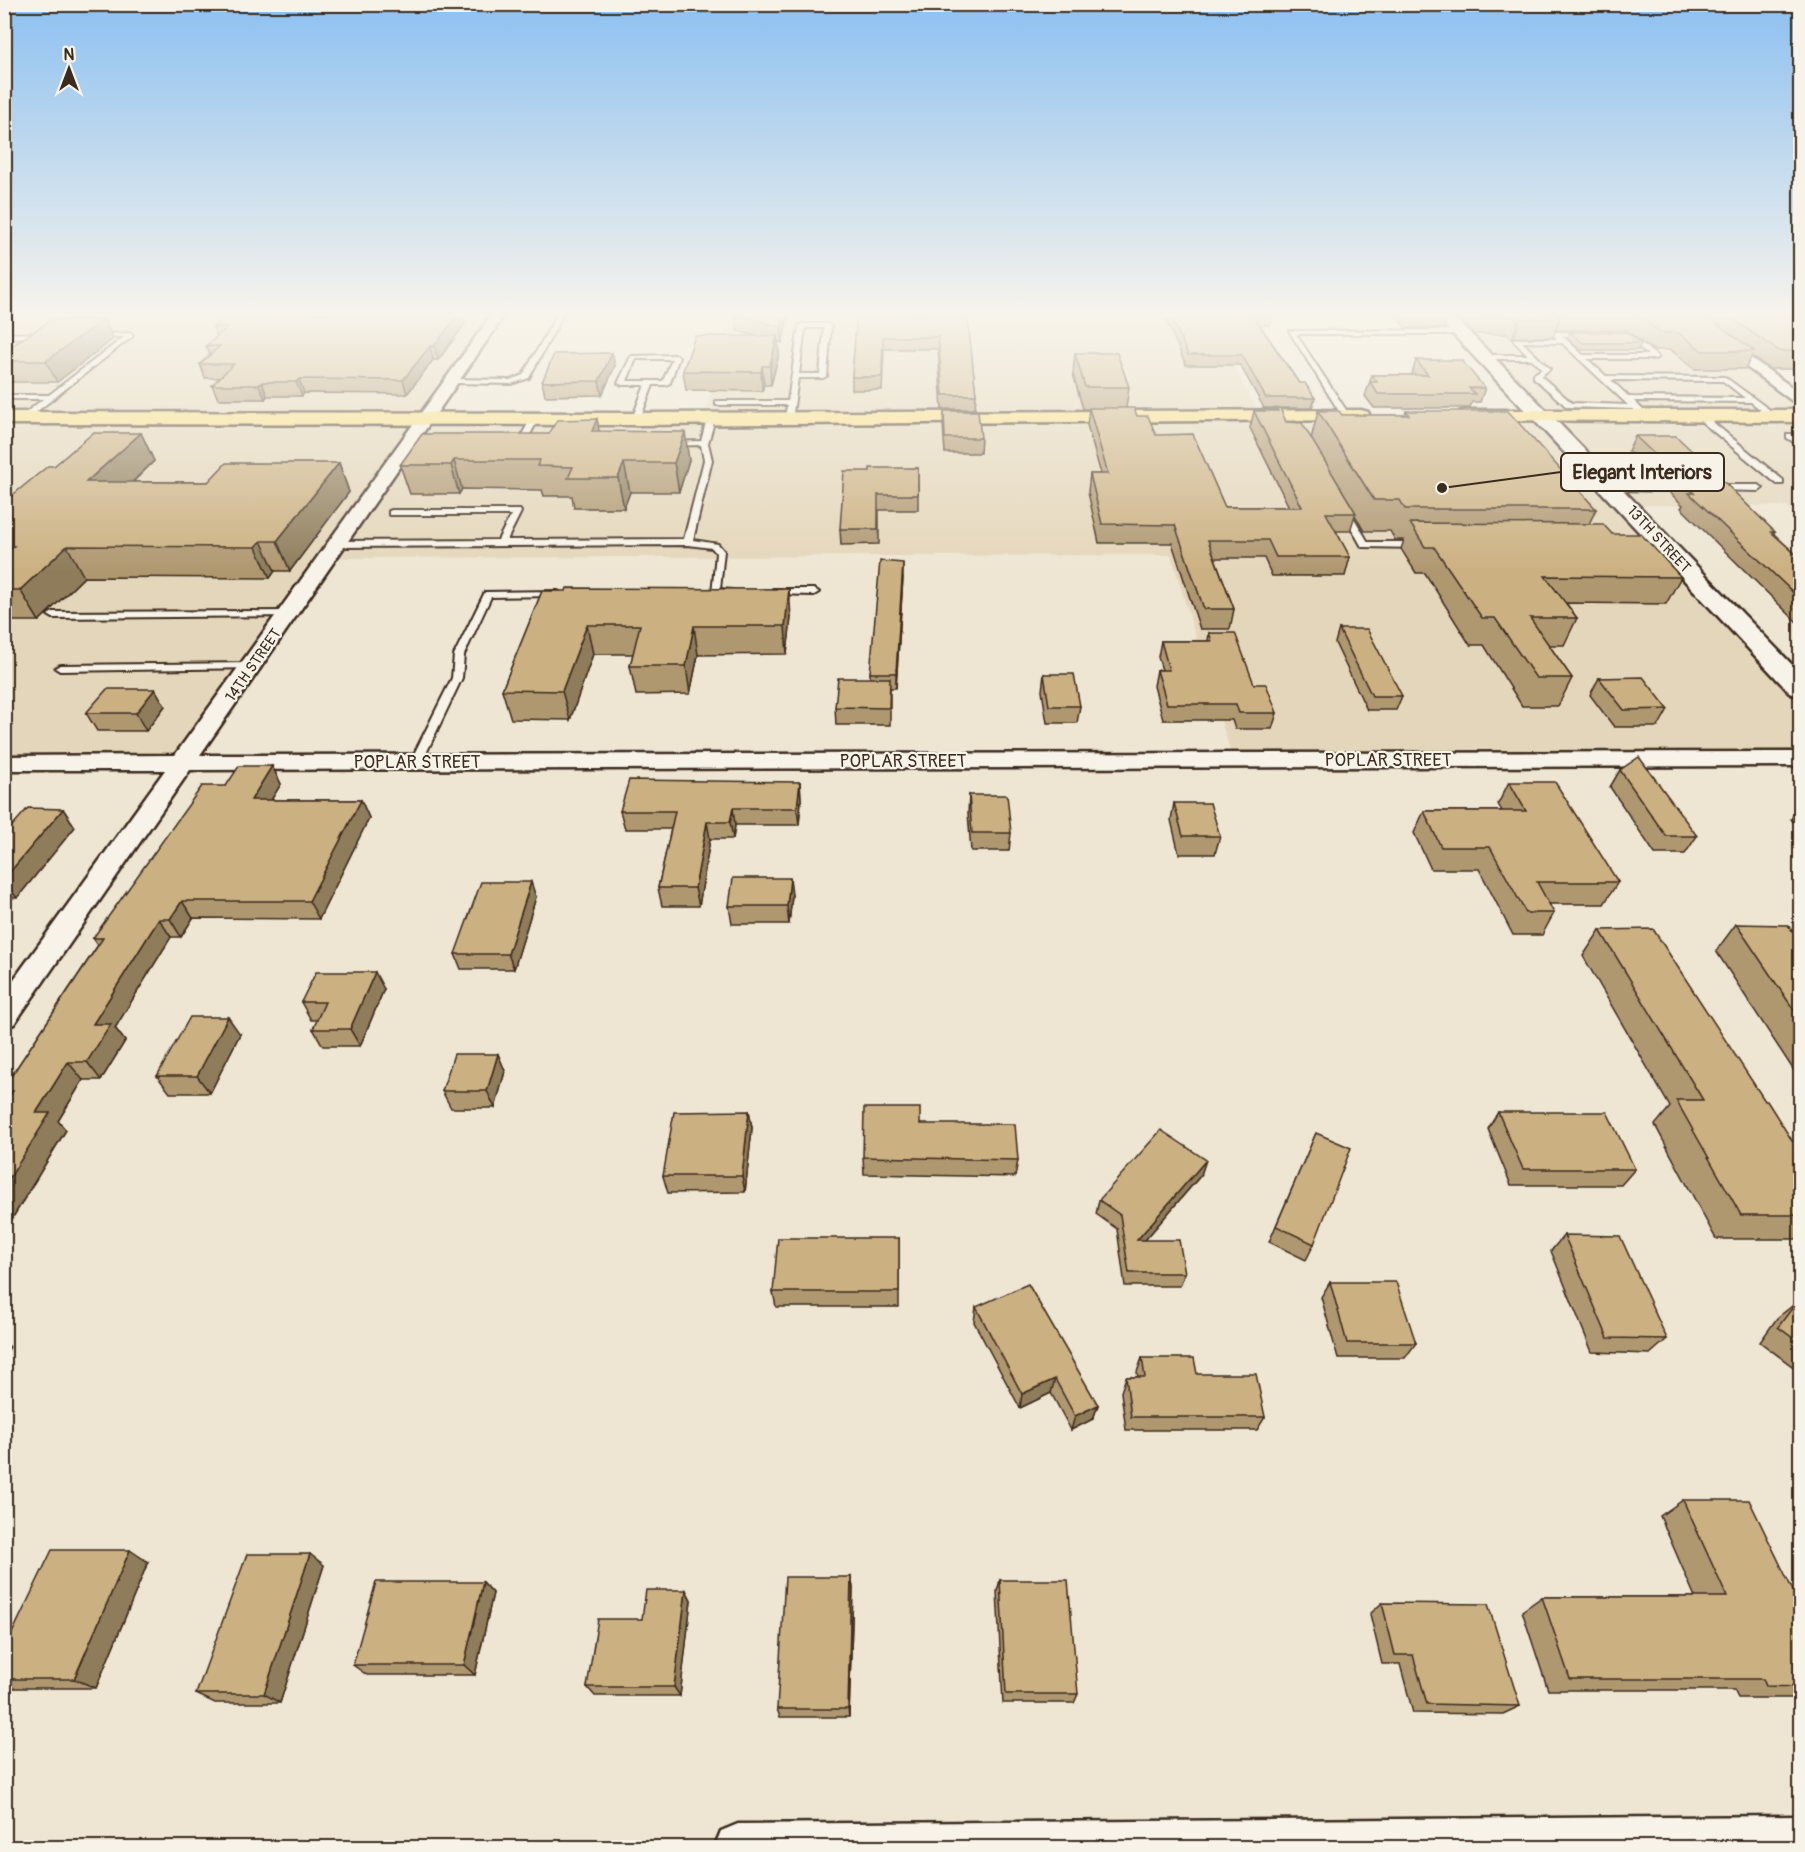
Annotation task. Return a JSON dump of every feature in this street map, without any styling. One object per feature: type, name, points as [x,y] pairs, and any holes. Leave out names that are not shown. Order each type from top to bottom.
[{"type":"highway","points":[[14,418],[636,419],[715,411],[790,410],[1279,420],[1381,416]]},
{"type":"highway","points":[[1451,416],[1541,416],[1640,411],[1700,416],[1800,416]]},
{"type":"main road","name":"13TH STREET","points":[[1525,399],[1800,688]]},
{"type":"street","name":"14TH STREET","points":[[4,1016],[290,614],[439,399]]},
{"type":"street","name":"POPLAR STREET","points":[[4,763],[1800,759]]},
{"type":"street","points":[[738,1848],[1800,1840]]},
{"type":"lane","points":[[14,418],[47,399]]},
{"type":"lane","points":[[636,419],[644,399]]},
{"type":"lane","points":[[790,410],[792,399]]},
{"type":"lane","points":[[1335,399],[1346,416]]},
{"type":"lane","points":[[1564,399],[1570,405],[1640,411]]},
{"type":"lane","points":[[1626,399],[1640,411]]},
{"type":"lane","points":[[1680,399],[1752,400],[1774,416]]},
{"type":"lane","points":[[688,542],[708,460],[704,444],[715,411]]},
{"type":"lane","points":[[1700,416],[1780,482]]},
{"type":"lane","points":[[521,444],[535,418]]},
{"type":"lane","points":[[1790,436],[1800,444]]},
{"type":"lane","points":[[509,444],[532,444]]},
{"type":"lane","points":[[658,444],[704,444]]},
{"type":"lane","points":[[1610,488],[1759,488]]},
{"type":"lane","points":[[1336,495],[1365,545],[1436,545]]},
{"type":"lane","points":[[392,513],[517,512],[501,543]]},
{"type":"lane","points":[[338,544],[688,542],[714,546],[721,553],[715,592]]},
{"type":"lane","points":[[703,592],[737,592]]},
{"type":"lane","points":[[759,592],[814,592]]},
{"type":"lane","points":[[416,762],[457,678],[459,655],[488,594],[572,594]]},
{"type":"lane","points":[[53,615],[290,614]]},
{"type":"lane","points":[[60,668],[253,666]]},
{"type":"shaded area","points":[[5,399],[439,399],[426,417],[704,419],[709,399],[1251,399],[1260,416],[1540,416],[1524,399],[1800,400],[1800,517],[1787,506],[1627,505],[1800,688],[1800,759],[1233,760],[1171,555],[329,558],[183,763],[5,763]]},
{"type":"building","points":[[1089,408],[1134,408],[1137,416],[1148,416],[1156,435],[1193,434],[1225,507],[1302,507],[1254,411],[1278,411],[1277,408],[1280,408],[1286,422],[1302,423],[1356,513],[1326,513],[1350,557],[1276,557],[1268,540],[1208,540],[1234,609],[1204,609],[1175,525],[1102,524],[1090,474],[1108,474]]},
{"type":"building","points":[[944,411],[978,411],[981,438],[945,438]]},
{"type":"building","points":[[1318,411],[1339,411],[1342,415],[1409,415],[1406,411],[1508,411],[1596,509],[1405,509],[1400,500],[1374,500]]},
{"type":"building","points":[[597,419],[592,431],[685,432],[674,463],[624,463],[618,478],[568,478],[573,467],[537,466],[540,460],[454,460],[451,465],[400,465],[422,434],[549,434],[557,420]]},
{"type":"building","points":[[93,433],[141,433],[86,482],[208,482],[226,463],[339,463],[277,541],[261,541],[256,547],[67,546],[20,590],[4,590],[4,554],[14,546],[4,546],[4,502],[48,466],[54,466]]},
{"type":"building","points":[[1635,436],[1676,436],[1709,467],[1668,467]]},
{"type":"building","points":[[870,468],[918,468],[918,495],[878,495],[878,529],[840,529],[844,471],[870,471]]},
{"type":"building","points":[[1678,478],[1720,478],[1775,532],[1771,532],[1800,558],[1800,599],[1689,493],[1694,493]]},
{"type":"building","points":[[1410,523],[1603,524],[1612,534],[1641,534],[1681,577],[1545,576],[1577,618],[1530,618],[1572,678],[1536,678],[1495,618],[1482,618],[1434,547],[1425,547]]},
{"type":"building","points":[[880,561],[903,563],[896,673],[870,673]]},
{"type":"building","points":[[567,588],[789,589],[785,626],[694,626],[686,666],[630,666],[640,625],[587,625],[562,691],[502,690],[542,591],[566,591]]},
{"type":"building","points":[[1339,629],[1367,629],[1402,696],[1372,696]]},
{"type":"building","points":[[1209,633],[1235,633],[1254,684],[1266,684],[1277,713],[1239,713],[1236,704],[1167,704],[1157,670],[1169,670],[1161,641],[1212,641]]},
{"type":"building","points":[[1044,674],[1074,674],[1080,706],[1049,706]]},
{"type":"building","points":[[1643,677],[1668,709],[1624,710],[1599,678]]},
{"type":"building","points":[[838,678],[890,678],[889,708],[835,707]]},
{"type":"building","points":[[107,689],[155,689],[136,713],[86,713]]},
{"type":"building","points":[[1639,757],[1697,836],[1666,836],[1620,770]]},
{"type":"building","points":[[239,766],[272,766],[251,800],[361,800],[309,901],[182,901],[170,919],[159,919],[93,1024],[111,1024],[87,1062],[68,1062],[36,1113],[50,1113],[4,1187],[4,1103],[13,1091],[4,1091],[4,1087],[103,938],[93,938],[202,786],[226,786]]},
{"type":"building","points":[[629,780],[800,782],[797,808],[733,808],[730,822],[707,822],[695,888],[658,888],[675,811],[620,811]]},
{"type":"building","points":[[1509,782],[1555,782],[1618,882],[1537,882],[1554,913],[1526,913],[1490,847],[1441,847],[1424,811],[1526,811]]},
{"type":"building","points":[[969,795],[1007,795],[1011,833],[972,833]]},
{"type":"building","points":[[1174,803],[1210,803],[1220,836],[1183,836]]},
{"type":"building","points":[[28,808],[63,809],[4,879],[4,835]]},
{"type":"building","points":[[733,878],[790,878],[787,906],[729,906]]},
{"type":"building","points":[[481,882],[531,882],[508,954],[455,954]]},
{"type":"building","points":[[1736,924],[1788,925],[1800,942],[1800,1019]]},
{"type":"building","points":[[1653,929],[1800,1153],[1800,1215],[1741,1215],[1676,1100],[1703,1100],[1600,930]]},
{"type":"building","points":[[316,972],[375,972],[350,1029],[313,1029],[325,1002],[301,1002]]},
{"type":"building","points":[[190,1017],[228,1017],[197,1076],[157,1076]]},
{"type":"building","points":[[454,1054],[498,1054],[487,1091],[442,1091]]},
{"type":"building","points":[[864,1108],[920,1108],[920,1124],[1015,1124],[1018,1160],[863,1157]]},
{"type":"building","points":[[749,1111],[742,1176],[663,1176],[674,1112]]},
{"type":"building","points":[[1498,1112],[1607,1112],[1635,1169],[1523,1169]]},
{"type":"building","points":[[1161,1130],[1206,1160],[1137,1240],[1179,1240],[1185,1273],[1129,1273],[1120,1215],[1099,1200]]},
{"type":"building","points":[[1316,1133],[1351,1148],[1314,1244],[1276,1226]]},
{"type":"building","points":[[1564,1235],[1620,1236],[1667,1339],[1608,1338]]},
{"type":"building","points":[[778,1238],[899,1238],[899,1292],[773,1292]]},
{"type":"building","points":[[1330,1282],[1396,1282],[1416,1343],[1347,1343]]},
{"type":"building","points":[[1028,1284],[1098,1405],[1075,1416],[1055,1379],[1022,1394],[976,1307]]},
{"type":"building","points":[[1796,1303],[1800,1306],[1800,1343],[1778,1327]]},
{"type":"building","points":[[1142,1358],[1194,1358],[1197,1374],[1256,1374],[1265,1417],[1131,1417],[1126,1377],[1145,1377]]},
{"type":"building","points":[[1683,1500],[1749,1500],[1800,1601],[1800,1687],[1766,1686],[1763,1679],[1570,1679],[1542,1597],[1727,1597]]},
{"type":"building","points":[[52,1550],[130,1550],[74,1679],[4,1679],[4,1650]]},
{"type":"building","points":[[247,1554],[310,1554],[264,1694],[196,1694]]},
{"type":"building","points":[[785,1577],[851,1577],[848,1709],[777,1709]]},
{"type":"building","points":[[1000,1580],[1068,1580],[1078,1694],[1006,1694]]},
{"type":"building","points":[[376,1582],[483,1582],[464,1665],[353,1665]]},
{"type":"building","points":[[646,1590],[686,1590],[674,1687],[587,1687],[598,1619],[642,1619]]},
{"type":"building","points":[[1382,1603],[1488,1604],[1520,1706],[1427,1704],[1413,1655],[1395,1655]]},
{"type":"place","name":"Elegant Interiors","points":[[1442,488]]}]
